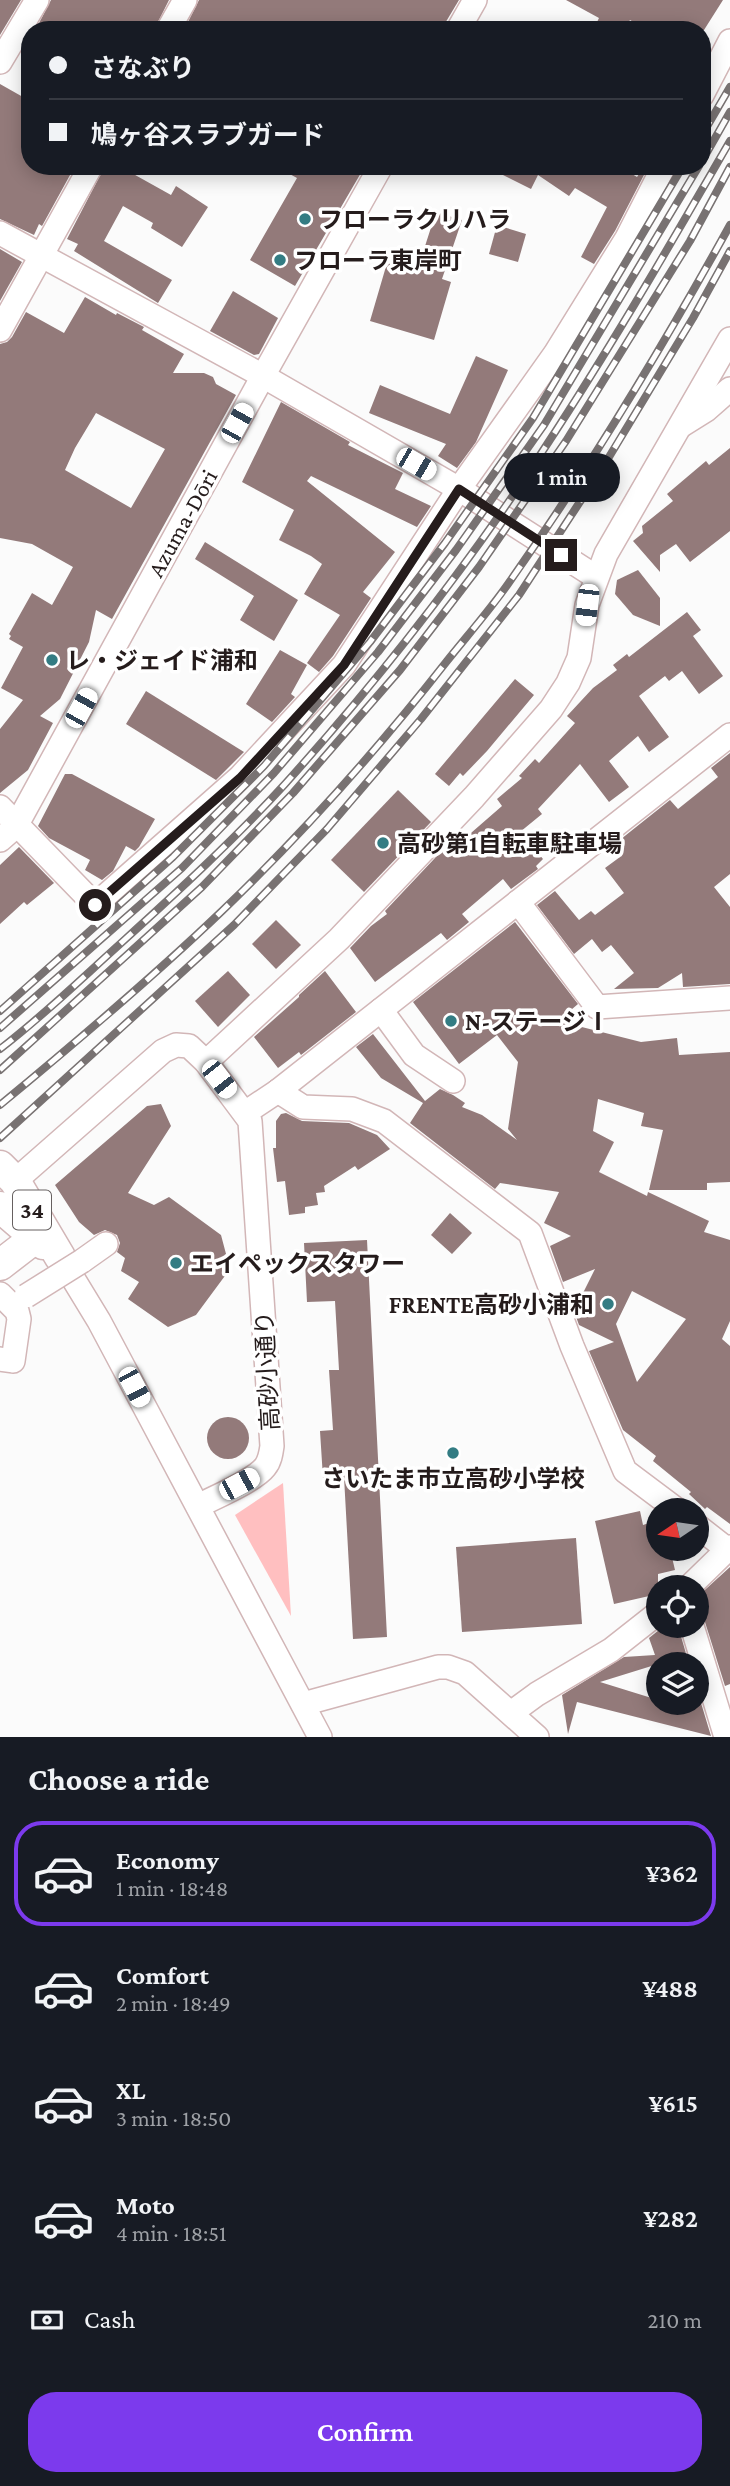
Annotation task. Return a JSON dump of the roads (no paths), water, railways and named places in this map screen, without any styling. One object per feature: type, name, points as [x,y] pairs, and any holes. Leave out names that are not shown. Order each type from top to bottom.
[{"type":"main road","name":"34","points":[[8,1174],[71,1259]]},
{"type":"main road","name":"34","points":[[0,1207],[35,1238],[71,1259]]},
{"type":"main road","name":"34","points":[[0,1265],[35,1238]]},
{"type":"street","points":[[24,21],[37,0]]},
{"type":"street","points":[[173,21],[185,0]]},
{"type":"street","points":[[463,21],[475,0]]},
{"type":"street","points":[[0,62],[21,27]]},
{"type":"street","points":[[711,78],[730,41]]},
{"type":"street","points":[[0,330],[86,175]]},
{"type":"street","name":"Azuma-Dōri","points":[[8,833],[376,175]]},
{"type":"street","points":[[0,807],[8,833],[95,905],[240,778],[344,665],[555,354],[627,238],[659,175]]},
{"type":"street","points":[[0,233],[263,376],[464,491],[596,577]]},
{"type":"street","points":[[206,1062],[340,939],[474,797],[551,709],[568,683],[579,658],[587,605],[606,554],[730,339]]},
{"type":"street","points":[[680,427],[706,410],[730,389]]},
{"type":"street","points":[[8,1174],[163,1051],[176,1045],[189,1046],[206,1062],[245,1113],[278,1091],[730,735]]},
{"type":"street","points":[[518,902],[597,1007],[730,998]]},
{"type":"street","points":[[381,1010],[414,1055],[453,1082]]},
{"type":"street","points":[[278,1091],[303,1107],[352,1109],[384,1121],[530,1233],[572,1346],[625,1471],[661,1498]]},
{"type":"street","name":"高砂小通り","points":[[198,1506],[256,1475],[270,1459],[272,1446],[259,1230],[250,1121],[245,1113]]},
{"type":"street","points":[[26,1296],[71,1259],[106,1244]]},
{"type":"street","points":[[71,1259],[99,1321],[320,1737]]},
{"type":"street","points":[[0,1294],[17,1311],[19,1320],[13,1361],[0,1359]]},
{"type":"street","points":[[702,1575],[729,1549],[709,1534]]},
{"type":"street","points":[[511,1713],[537,1694],[611,1650],[646,1622]]},
{"type":"street","points":[[696,1638],[726,1737]]},
{"type":"street","points":[[303,1704],[438,1667],[448,1667],[465,1673],[537,1737]]},
{"type":"railway","points":[[711,120],[730,87]]},
{"type":"railway","points":[[711,145],[730,112]]},
{"type":"railway","points":[[711,174],[730,141]]},
{"type":"railway","points":[[0,1070],[202,887],[293,793],[400,670],[479,567],[566,441],[690,241],[730,167]]},
{"type":"railway","points":[[0,1011],[173,857],[264,766],[370,642],[445,543],[533,418],[678,175]]},
{"type":"railway","points":[[0,1028],[182,868],[274,773],[378,652],[456,550],[544,425],[694,175]]},
{"type":"railway","points":[[0,1049],[76,985],[245,826],[358,700],[462,567],[526,476],[624,322],[710,175]]},
{"type":"railway","points":[[0,1105],[113,1010],[222,911],[311,821],[394,726],[493,604],[538,541],[624,408],[730,225]]},
{"type":"railway","points":[[0,1138],[234,925],[327,829],[421,719],[519,595],[606,462],[730,251]]},
{"type":"place","name":"フローラクリハラ","points":[[305,219]]},
{"type":"place","name":"フローラ東岸町","points":[[280,260]]},
{"type":"place","name":"レ・ジェイド浦和","points":[[52,660]]},
{"type":"place","name":"高砂第1自転車駐車場","points":[[383,843]]},
{"type":"place","name":"N-ステージⅠ","points":[[451,1021]]},
{"type":"place","name":"エイペックスタワー","points":[[176,1263]]},
{"type":"place","name":"FRENTE高砂小浦和","points":[[608,1304]]},
{"type":"place","name":"さいたま市立高砂小学校","points":[[453,1453]]}]
